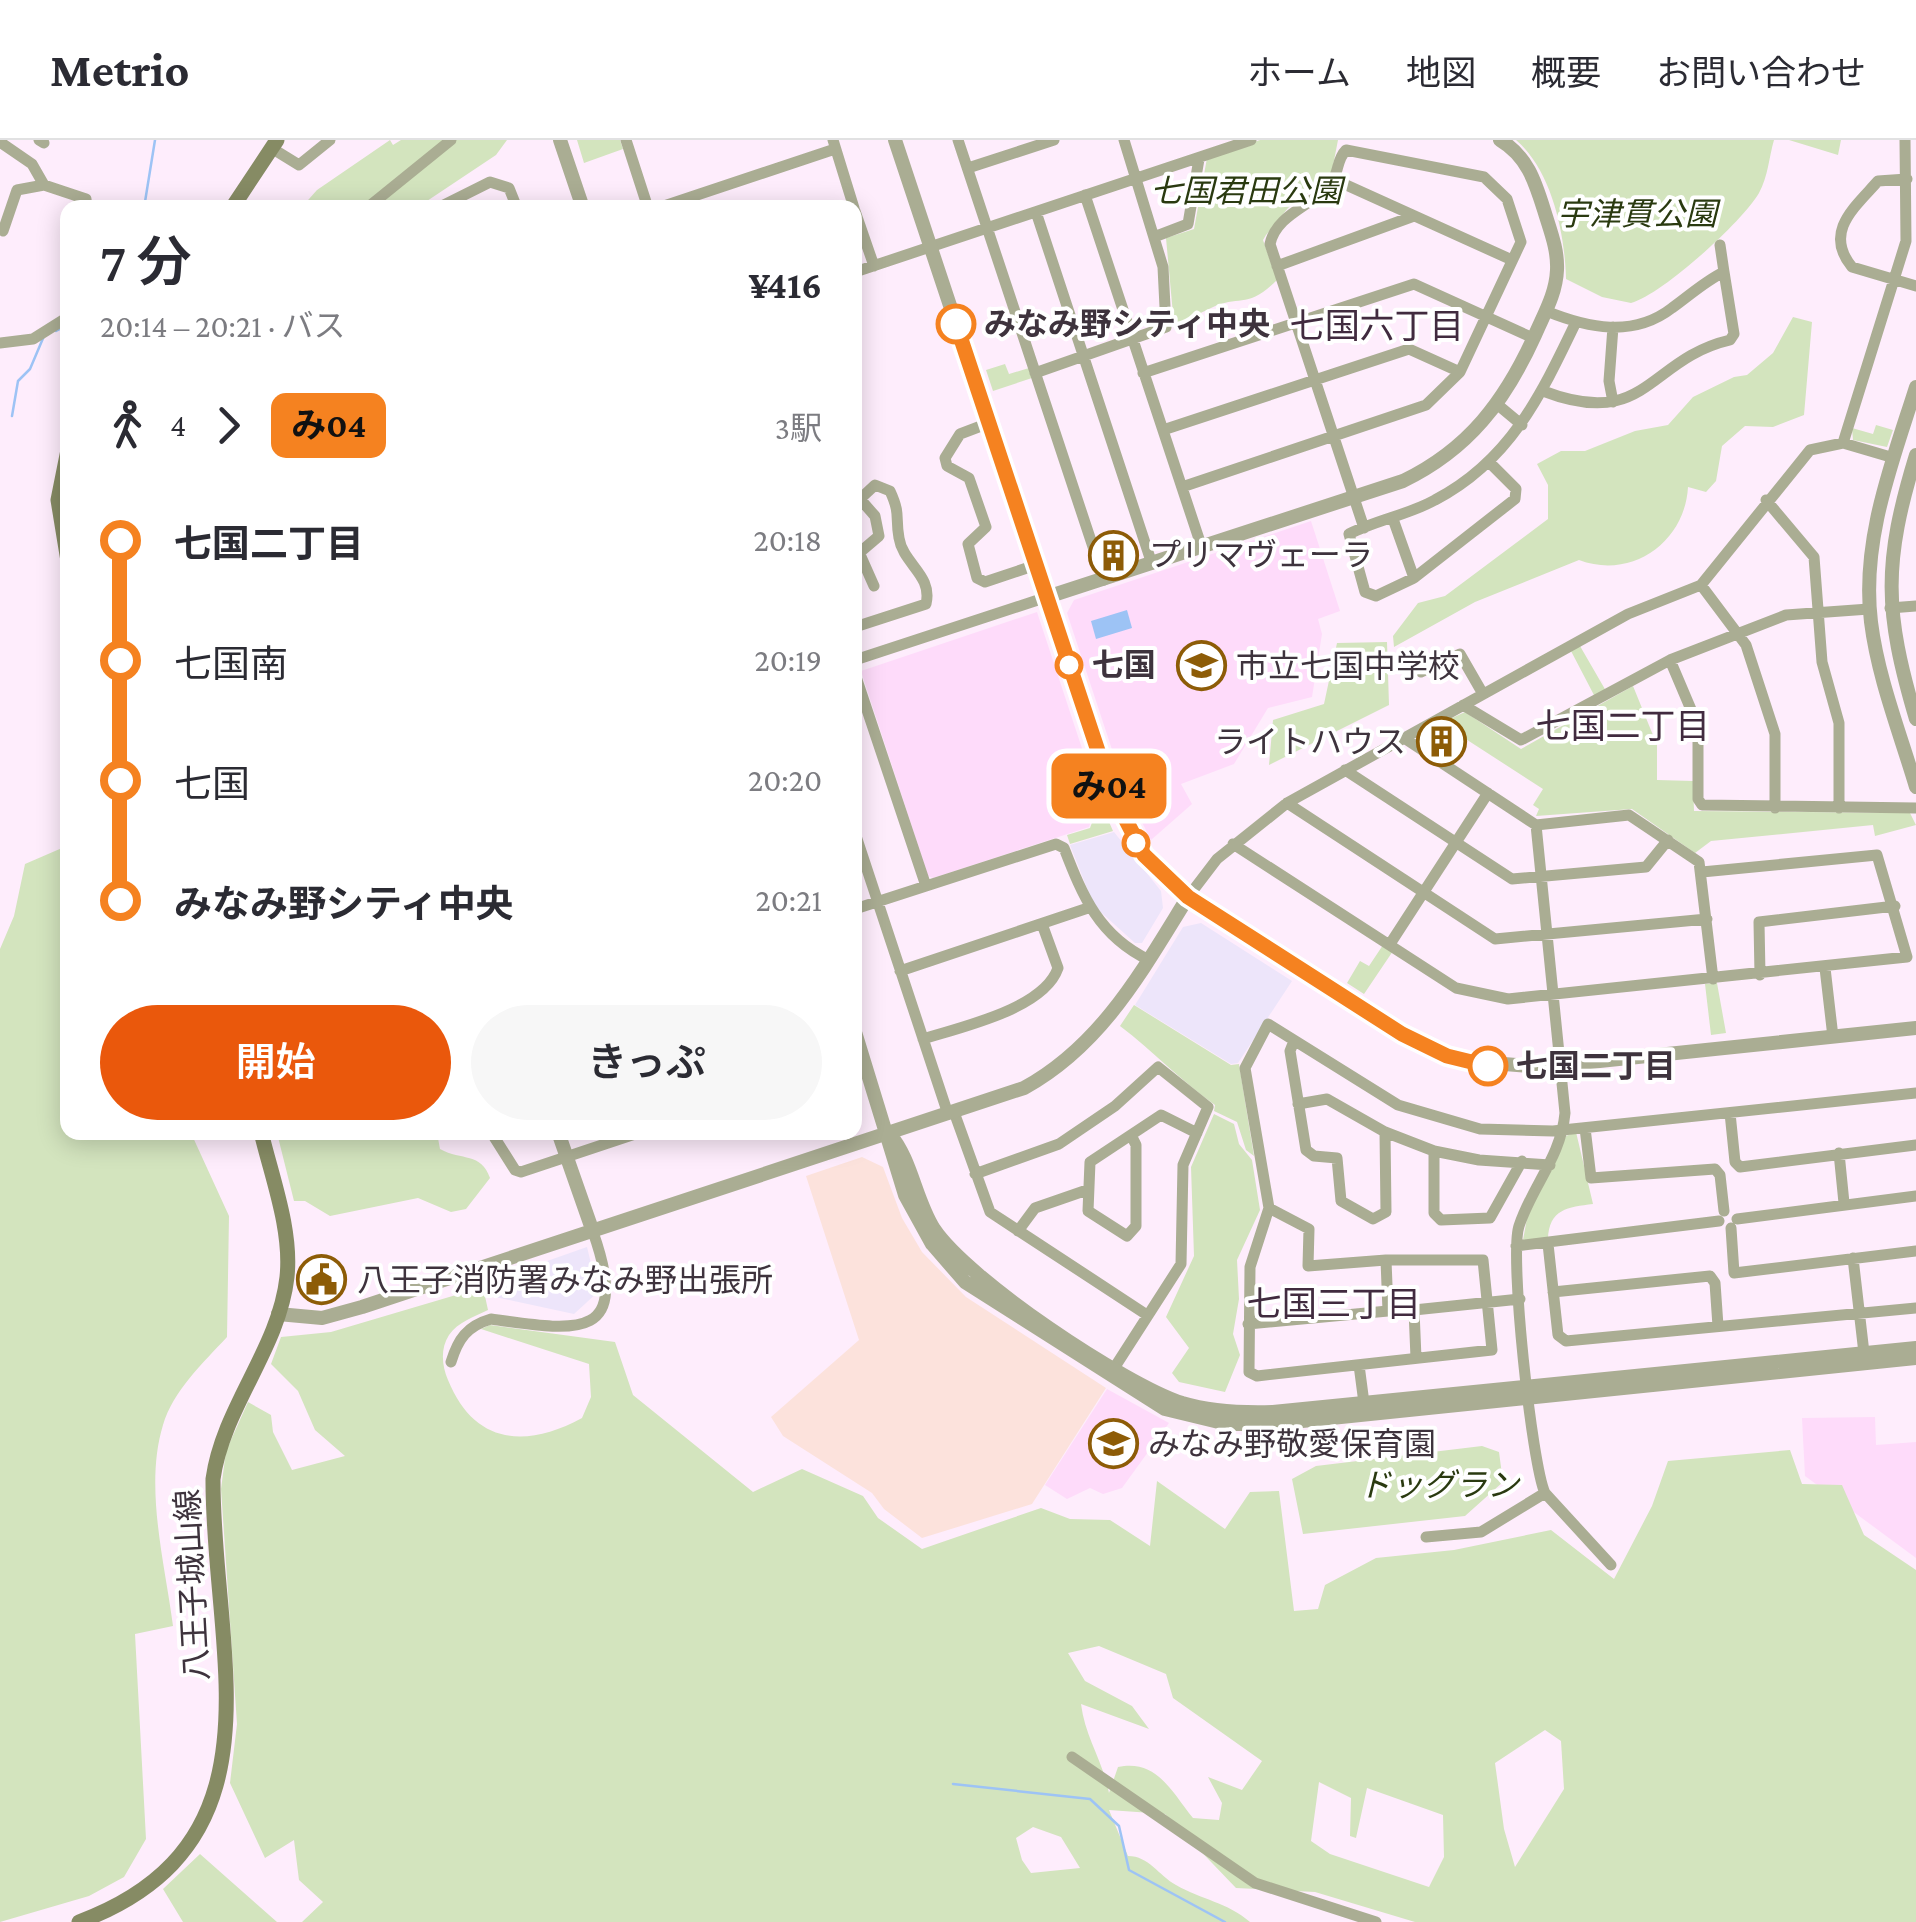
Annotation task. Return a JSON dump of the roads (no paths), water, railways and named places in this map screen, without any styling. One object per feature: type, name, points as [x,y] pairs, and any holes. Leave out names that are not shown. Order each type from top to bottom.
[{"type":"main road","points":[[237,200],[275,144]]},
{"type":"main road","name":"八王子城山線","points":[[79,1922],[128,1902],[163,1876],[189,1848],[214,1802],[227,1731],[213,1480],[225,1432],[278,1314],[286,1276],[286,1246],[263,1140]]},
{"type":"street","points":[[275,144],[299,164],[330,140]]},
{"type":"street","points":[[377,200],[451,140]]},
{"type":"street","points":[[560,140],[580,200]]},
{"type":"street","points":[[895,140],[1120,814],[1153,866],[1188,897],[1429,1049],[1488,1066],[1561,1065],[1916,1028]]},
{"type":"street","points":[[958,140],[1104,580]]},
{"type":"street","points":[[968,168],[1054,140]]},
{"type":"street","points":[[1035,373],[1164,330],[1168,321],[1163,267],[1124,140]]},
{"type":"street","points":[[862,270],[1251,140]]},
{"type":"street","points":[[862,658],[1354,498],[1434,465],[1470,437],[1498,405],[1534,338],[1556,278],[1555,248],[1531,171],[1500,140]]},
{"type":"street","points":[[1844,442],[1906,242],[1905,140]]},
{"type":"street","points":[[630,141],[646,200]]},
{"type":"street","points":[[4,142],[32,164],[44,185]]},
{"type":"street","points":[[680,200],[834,144],[851,200]]},
{"type":"street","points":[[1182,487],[1334,437],[1421,408],[1460,372],[1522,234],[1507,199],[1484,177],[1350,149],[1340,156],[1334,179],[1290,214],[1272,236],[1270,244],[1316,380],[1334,437],[1364,528]]},
{"type":"street","points":[[1154,236],[1188,224],[1199,159]]},
{"type":"street","points":[[1334,179],[1512,260]]},
{"type":"street","points":[[1907,179],[1878,181],[1840,226],[1850,265],[1916,286]]},
{"type":"street","points":[[454,200],[490,182],[509,188],[514,200]]},
{"type":"street","points":[[3,231],[11,196],[17,190],[44,185],[86,200]]},
{"type":"street","points":[[1086,196],[1202,548]]},
{"type":"street","points":[[1036,212],[1152,564]]},
{"type":"street","points":[[1278,266],[1414,216]]},
{"type":"street","points":[[862,232],[874,266]]},
{"type":"street","points":[[1543,391],[1586,405],[1613,402],[1647,390],[1701,348],[1732,338],[1720,245]]},
{"type":"street","points":[[1546,311],[1576,322],[1613,328],[1655,319],[1724,272]]},
{"type":"street","points":[[1143,373],[1414,284],[1534,338]]},
{"type":"street","points":[[0,342],[32,338],[60,321]]},
{"type":"street","points":[[1489,462],[1516,490],[1514,499],[1414,578],[1376,596],[1365,592],[1349,534],[1437,500],[1489,462],[1522,425],[1576,322]]},
{"type":"street","points":[[1613,328],[1609,380],[1613,402]]},
{"type":"street","points":[[1163,430],[1408,349],[1460,372]]},
{"type":"street","points":[[1916,387],[1871,548],[1870,609],[1878,660],[1916,787]]},
{"type":"street","points":[[1498,405],[1522,425]]},
{"type":"street","points":[[989,423],[960,434],[945,458],[948,466],[969,478],[986,527],[968,544],[976,578],[985,582],[1036,564]]},
{"type":"street","points":[[278,1314],[332,1316],[1024,1088],[1071,1058],[1108,1020],[1205,870],[1233,844],[1286,803],[1345,770],[1628,614],[1701,584],[1810,450],[1844,442],[1915,461],[1894,529],[1890,608],[1895,646],[1916,719]]},
{"type":"street","points":[[862,497],[875,484],[890,491],[901,516],[898,536],[906,558],[918,566],[928,597],[926,604],[862,625]]},
{"type":"street","points":[[1766,500],[1814,557],[1822,662],[1839,723],[1839,808]]},
{"type":"street","points":[[862,501],[875,516],[879,536],[862,548]]},
{"type":"street","points":[[1393,519],[1414,578]]},
{"type":"street","points":[[862,561],[874,586]]},
{"type":"street","points":[[1701,584],[1741,632],[1775,734],[1775,808]]},
{"type":"street","points":[[1890,608],[1916,606]]},
{"type":"street","points":[[1463,705],[1521,740],[1670,660],[1786,615],[1870,609]]},
{"type":"street","points":[[1421,672],[1460,654],[1483,694]]},
{"type":"street","points":[[1670,660],[1698,726],[1699,802],[1705,806],[1916,808]]},
{"type":"street","points":[[862,695],[926,886]]},
{"type":"street","points":[[1404,738],[1536,825],[1629,815],[1699,862],[1712,980]]},
{"type":"street","points":[[1345,770],[1512,878],[1646,866],[1668,840]]},
{"type":"street","points":[[1390,944],[1488,793]]},
{"type":"street","points":[[1286,803],[1495,940],[1706,919]]},
{"type":"street","points":[[1536,825],[1564,1128],[1550,1166],[1518,1227],[1516,1246],[1529,1391],[1540,1481],[1545,1493],[1611,1564]]},
{"type":"street","points":[[862,907],[1056,844],[1064,848],[1088,908],[1113,937],[1149,960]]},
{"type":"street","points":[[1233,844],[1463,990],[1515,1000],[1905,960],[1908,951],[1895,906],[1881,859],[1874,854],[1702,872]]},
{"type":"street","points":[[862,854],[923,1039],[990,1212],[1147,1315]]},
{"type":"street","points":[[1760,974],[1759,922],[1895,906]]},
{"type":"street","points":[[900,970],[1088,908]]},
{"type":"street","points":[[923,1039],[1019,1007],[1054,977],[1056,962],[1042,924]]},
{"type":"street","points":[[1825,968],[1832,1037]]},
{"type":"street","points":[[1269,1208],[1309,1229],[1308,1266],[1480,1258],[1486,1264],[1492,1350],[1252,1374],[1247,1368],[1250,1267],[1269,1208],[1246,1063],[1268,1024],[1372,1091],[1430,1118],[1501,1131],[1585,1128],[1916,1093]]},
{"type":"street","points":[[1294,1040],[1290,1051],[1306,1150],[1314,1156],[1340,1160],[1341,1201],[1372,1219],[1386,1212],[1386,1132]]},
{"type":"street","points":[[862,1053],[889,1133],[901,1147],[933,1227],[972,1273],[1168,1410],[1208,1421],[1245,1425],[1916,1348]]},
{"type":"street","points":[[975,1174],[1059,1144],[1115,1106],[1158,1067],[1208,1107],[1183,1169],[1181,1264],[1112,1372]]},
{"type":"street","points":[[1298,1104],[1327,1099],[1386,1132],[1434,1151],[1479,1160],[1550,1166]]},
{"type":"street","points":[[1730,1113],[1738,1166],[1916,1146]]},
{"type":"street","points":[[1131,1135],[1136,1144],[1136,1226],[1132,1235],[1091,1214],[1087,1190],[1090,1162],[1131,1135],[1164,1115],[1197,1134]]},
{"type":"street","points":[[1585,1128],[1591,1178],[1715,1169],[1720,1174],[1734,1273],[1916,1252]]},
{"type":"street","points":[[496,1140],[518,1171],[609,1140]]},
{"type":"street","points":[[451,1362],[462,1335],[480,1322],[571,1328],[597,1314],[608,1294],[608,1280],[561,1140]]},
{"type":"street","points":[[1434,1151],[1434,1214],[1441,1220],[1490,1218],[1522,1162]]},
{"type":"street","points":[[1838,1153],[1844,1203]]},
{"type":"street","points":[[1018,1231],[1035,1208],[1087,1190]]},
{"type":"street","points":[[1516,1246],[1916,1196]]},
{"type":"street","points":[[1548,1244],[1558,1335],[1566,1341],[1916,1308]]},
{"type":"street","points":[[1853,1258],[1864,1352]]},
{"type":"street","points":[[1248,1324],[1388,1310],[1386,1260]]},
{"type":"street","points":[[1553,1292],[1710,1276],[1715,1283],[1718,1326]]},
{"type":"street","points":[[1416,1358],[1414,1310],[1520,1299]]},
{"type":"street","points":[[1112,1372],[1172,1399],[1220,1411],[1273,1412],[1916,1358]]},
{"type":"street","points":[[1359,1365],[1364,1403]]},
{"type":"street","points":[[1426,1537],[1481,1532],[1545,1493]]},
{"type":"street","points":[[1072,1758],[1255,1883],[1376,1922]]},
{"type":"water","points":[[1127,610],[1132,628],[1096,639],[1091,621]]},
{"type":"waterway","points":[[145,200],[155,140]]},
{"type":"waterway","points":[[56,331],[60,329]]},
{"type":"waterway","points":[[12,416],[18,381],[30,369],[44,336]]},
{"type":"waterway","points":[[953,1784],[1090,1799],[1119,1826],[1129,1870],[1225,1922]]},
{"type":"place","name":"みなみ野シティ中央","points":[[956,324]]},
{"type":"place","name":"プリマヴェーラ","points":[[1114,555]]},
{"type":"place","name":"七国","points":[[1069,665]]},
{"type":"place","name":"市立七国中学校","points":[[1201,666]]},
{"type":"place","name":"ライトハウス","points":[[1441,742]]},
{"type":"place","name":"七国二丁目","points":[[1488,1066]]},
{"type":"place","name":"八王子消防署みなみ野出張所","points":[[322,1280]]},
{"type":"place","name":"みなみ野敬愛保育園","points":[[1113,1444]]},
{"type":"district","name":"七国六丁目","points":[[1377,326]]},
{"type":"district","name":"七国二丁目","points":[[1623,726]]},
{"type":"district","name":"七国三丁目","points":[[1334,1304]]},
{"type":"park label","name":"七国君田公園","points":[[1246,191]]},
{"type":"park label","name":"宇津貫公園","points":[[1637,214]]},
{"type":"park label","name":"ドッグラン","points":[[1439,1485]]}]
